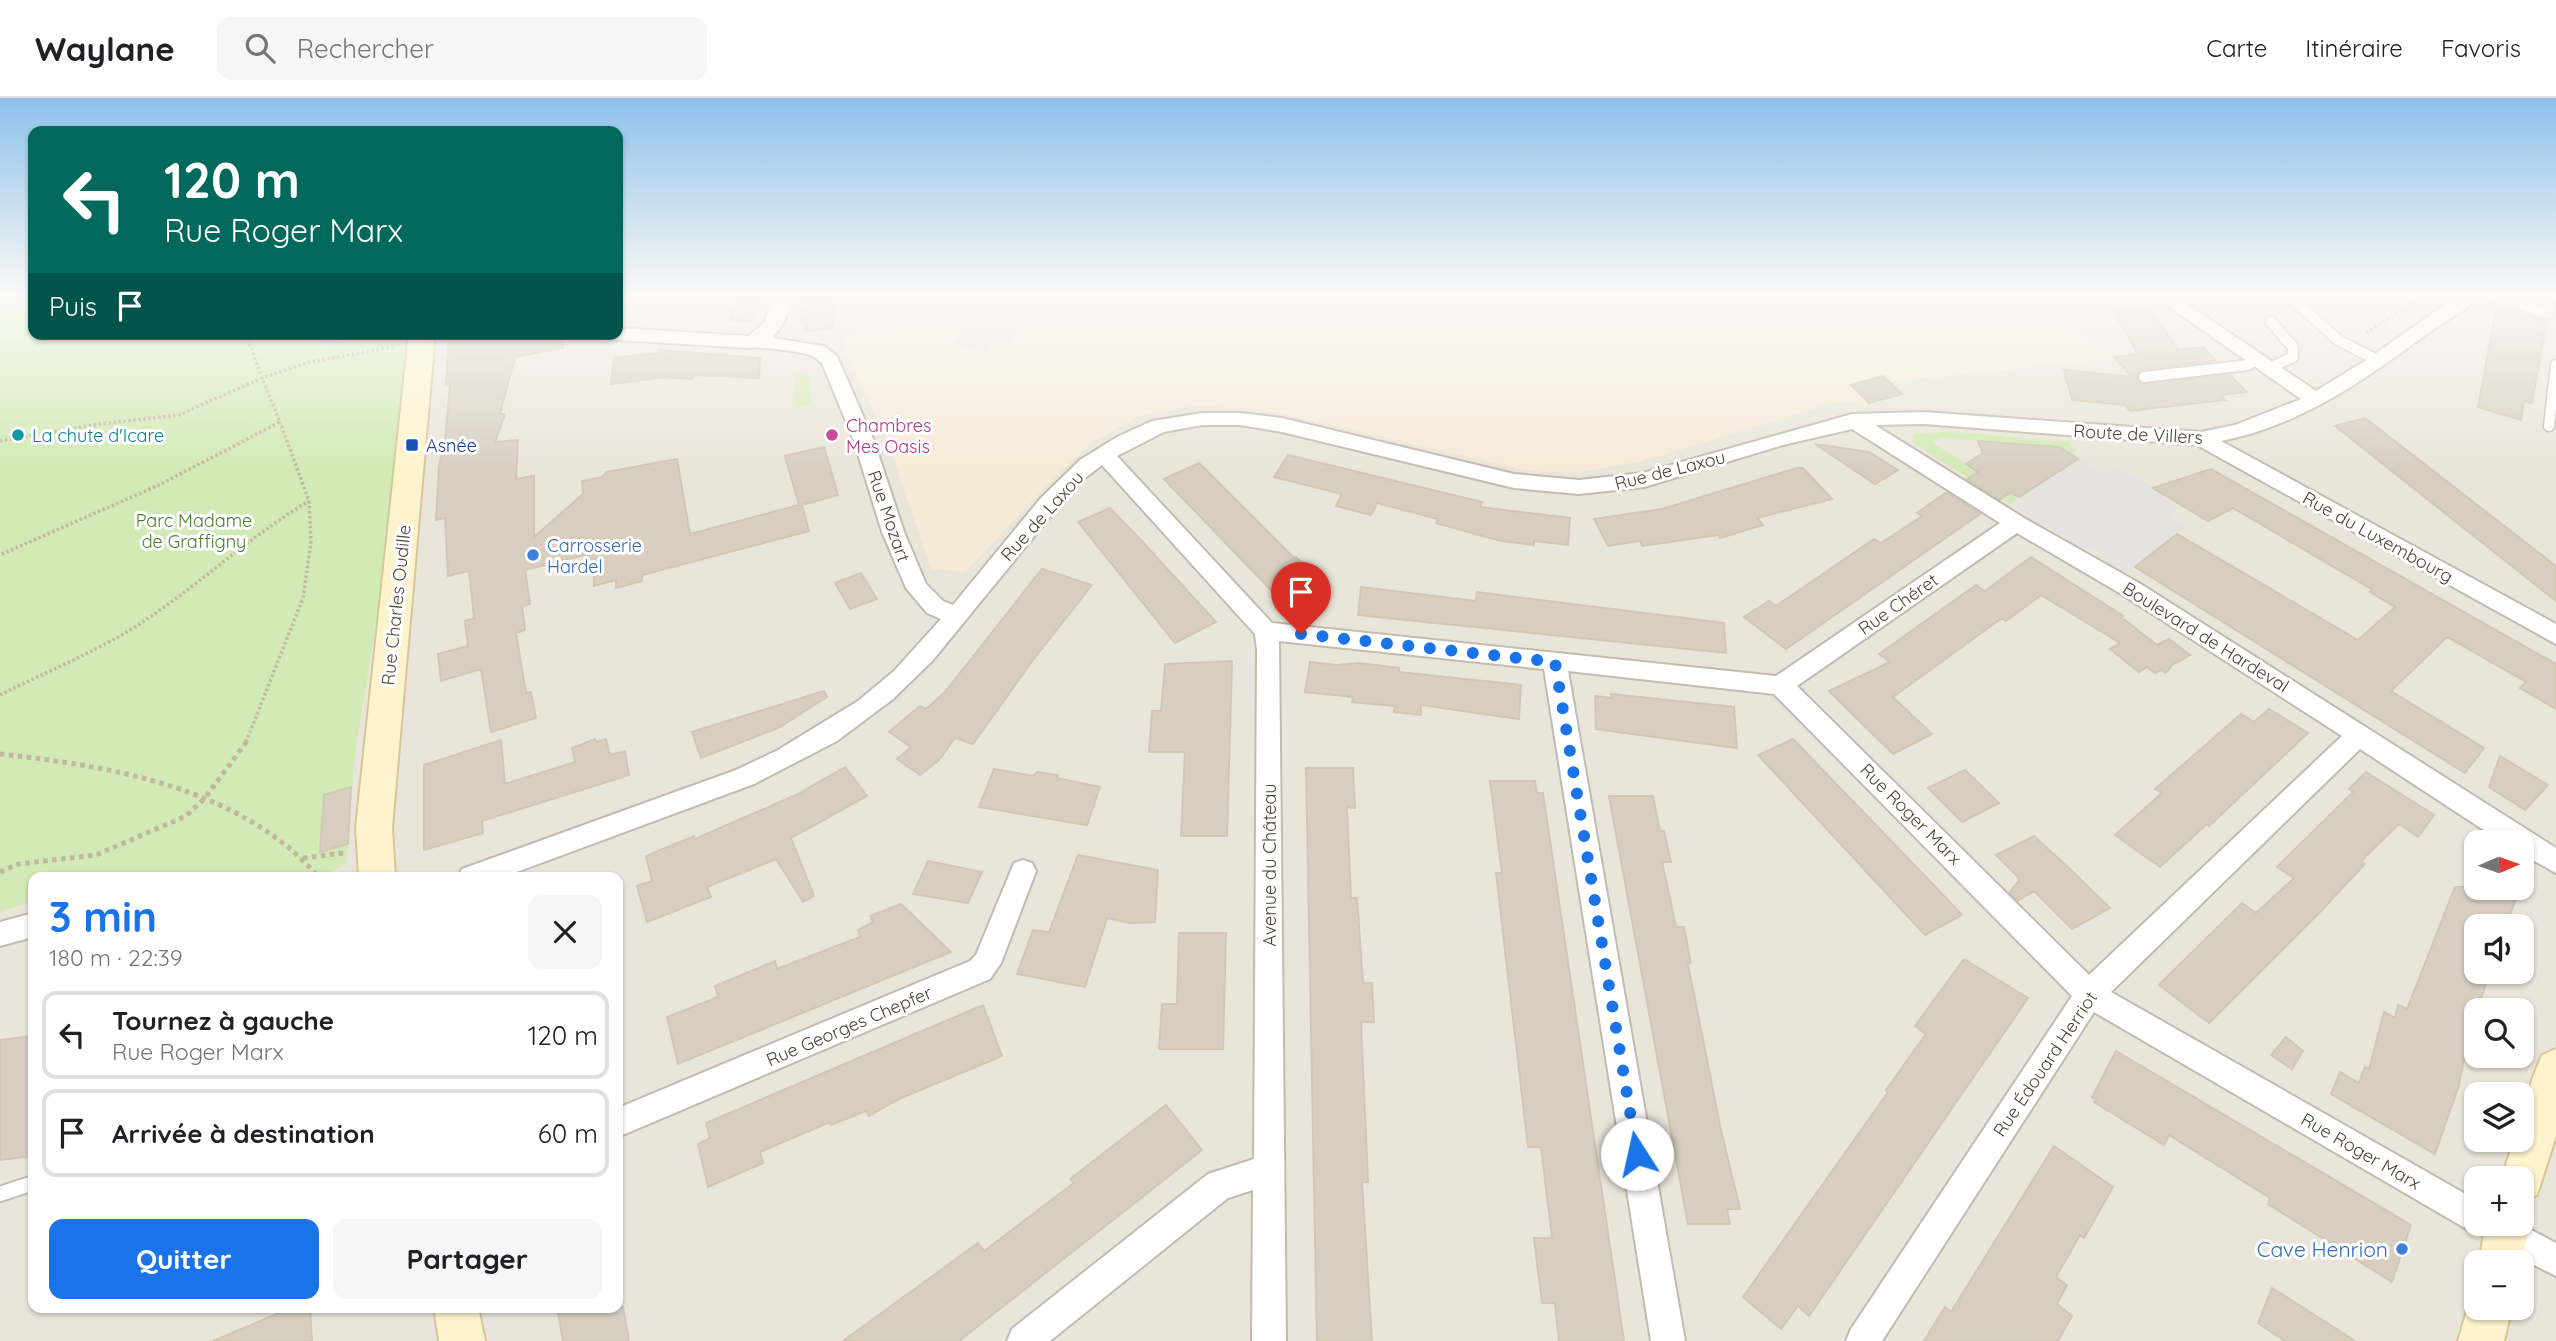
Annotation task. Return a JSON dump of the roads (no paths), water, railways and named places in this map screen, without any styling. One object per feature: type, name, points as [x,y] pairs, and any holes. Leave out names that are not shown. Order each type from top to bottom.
[{"type":"street","name":"Rue Charles Oudille","points":[[376,864],[374,827],[421,354]]},
{"type":"street","name":"Rue Mozart","points":[[825,354],[864,441],[893,532],[917,588],[935,607],[956,616]]},
{"type":"street","points":[[2248,354],[2316,400]]},
{"type":"street","name":"Route de Villers","points":[[1852,420],[1924,418],[2201,439],[2254,429],[2297,411],[2331,393],[2386,354]]},
{"type":"street","name":"Rue de Laxou","points":[[485,872],[745,777],[805,748],[857,715],[901,678],[1069,480],[1103,454],[1159,426],[1202,419],[1240,419],[1282,425],[1534,485],[1589,487],[1653,478],[1852,420]]},
{"type":"street","name":"Boulevard de Hardeval","points":[[1852,420],[2016,523],[2131,589],[2556,862]]},
{"type":"street","name":"Rue du Luxembourg","points":[[2201,439],[2556,635]]},
{"type":"street","points":[[1103,454],[1266,631],[1780,686]]},
{"type":"street","name":"Rue Chéret","points":[[1780,686],[2016,523]]},
{"type":"street","name":"Avenue du Château","points":[[1266,631],[1269,650],[1269,1341]]},
{"type":"street","points":[[1555,662],[1668,1341]]},
{"type":"street","name":"Rue Roger Marx","points":[[1780,686],[2089,994],[2464,1214]]},
{"type":"street","name":"Rue Édouard Herriot","points":[[1863,1341],[2089,994],[2360,735]]},
{"type":"street","name":"Rue Georges Chepfer","points":[[623,1121],[980,970],[987,963],[1023,871]]},
{"type":"street","points":[[0,934],[28,926]]},
{"type":"street","points":[[2526,1166],[2556,1068]]},
{"type":"street","points":[[1024,1341],[1219,1185],[1269,1170]]},
{"type":"street","name":"Rue Roger Marx","points":[[2504,1236],[2556,1260]]},
{"type":"street","points":[[457,1313],[462,1341]]},
{"type":"street","points":[[2481,1341],[2487,1320]]},
{"type":"lane","points":[[2144,377],[2263,364],[2293,357],[2293,354]]},
{"type":"lane","points":[[2365,354],[2377,360]]},
{"type":"lane","points":[[2549,426],[2556,365]]},
{"type":"lane","points":[[0,1194],[28,1184]]},
{"type":"place","name":"La chute d'Icare","points":[[18,435]]},
{"type":"place","name":"Chambres Mes Oasis","points":[[832,435]]},
{"type":"place","name":"Asnée","points":[[412,445]]},
{"type":"place","name":"Carrosserie Hardel","points":[[533,555]]},
{"type":"place","name":"Cave Henrion","points":[[2402,1249]]},
{"type":"park label","name":"Parc Madame de Graffigny","points":[[194,530]]}]
